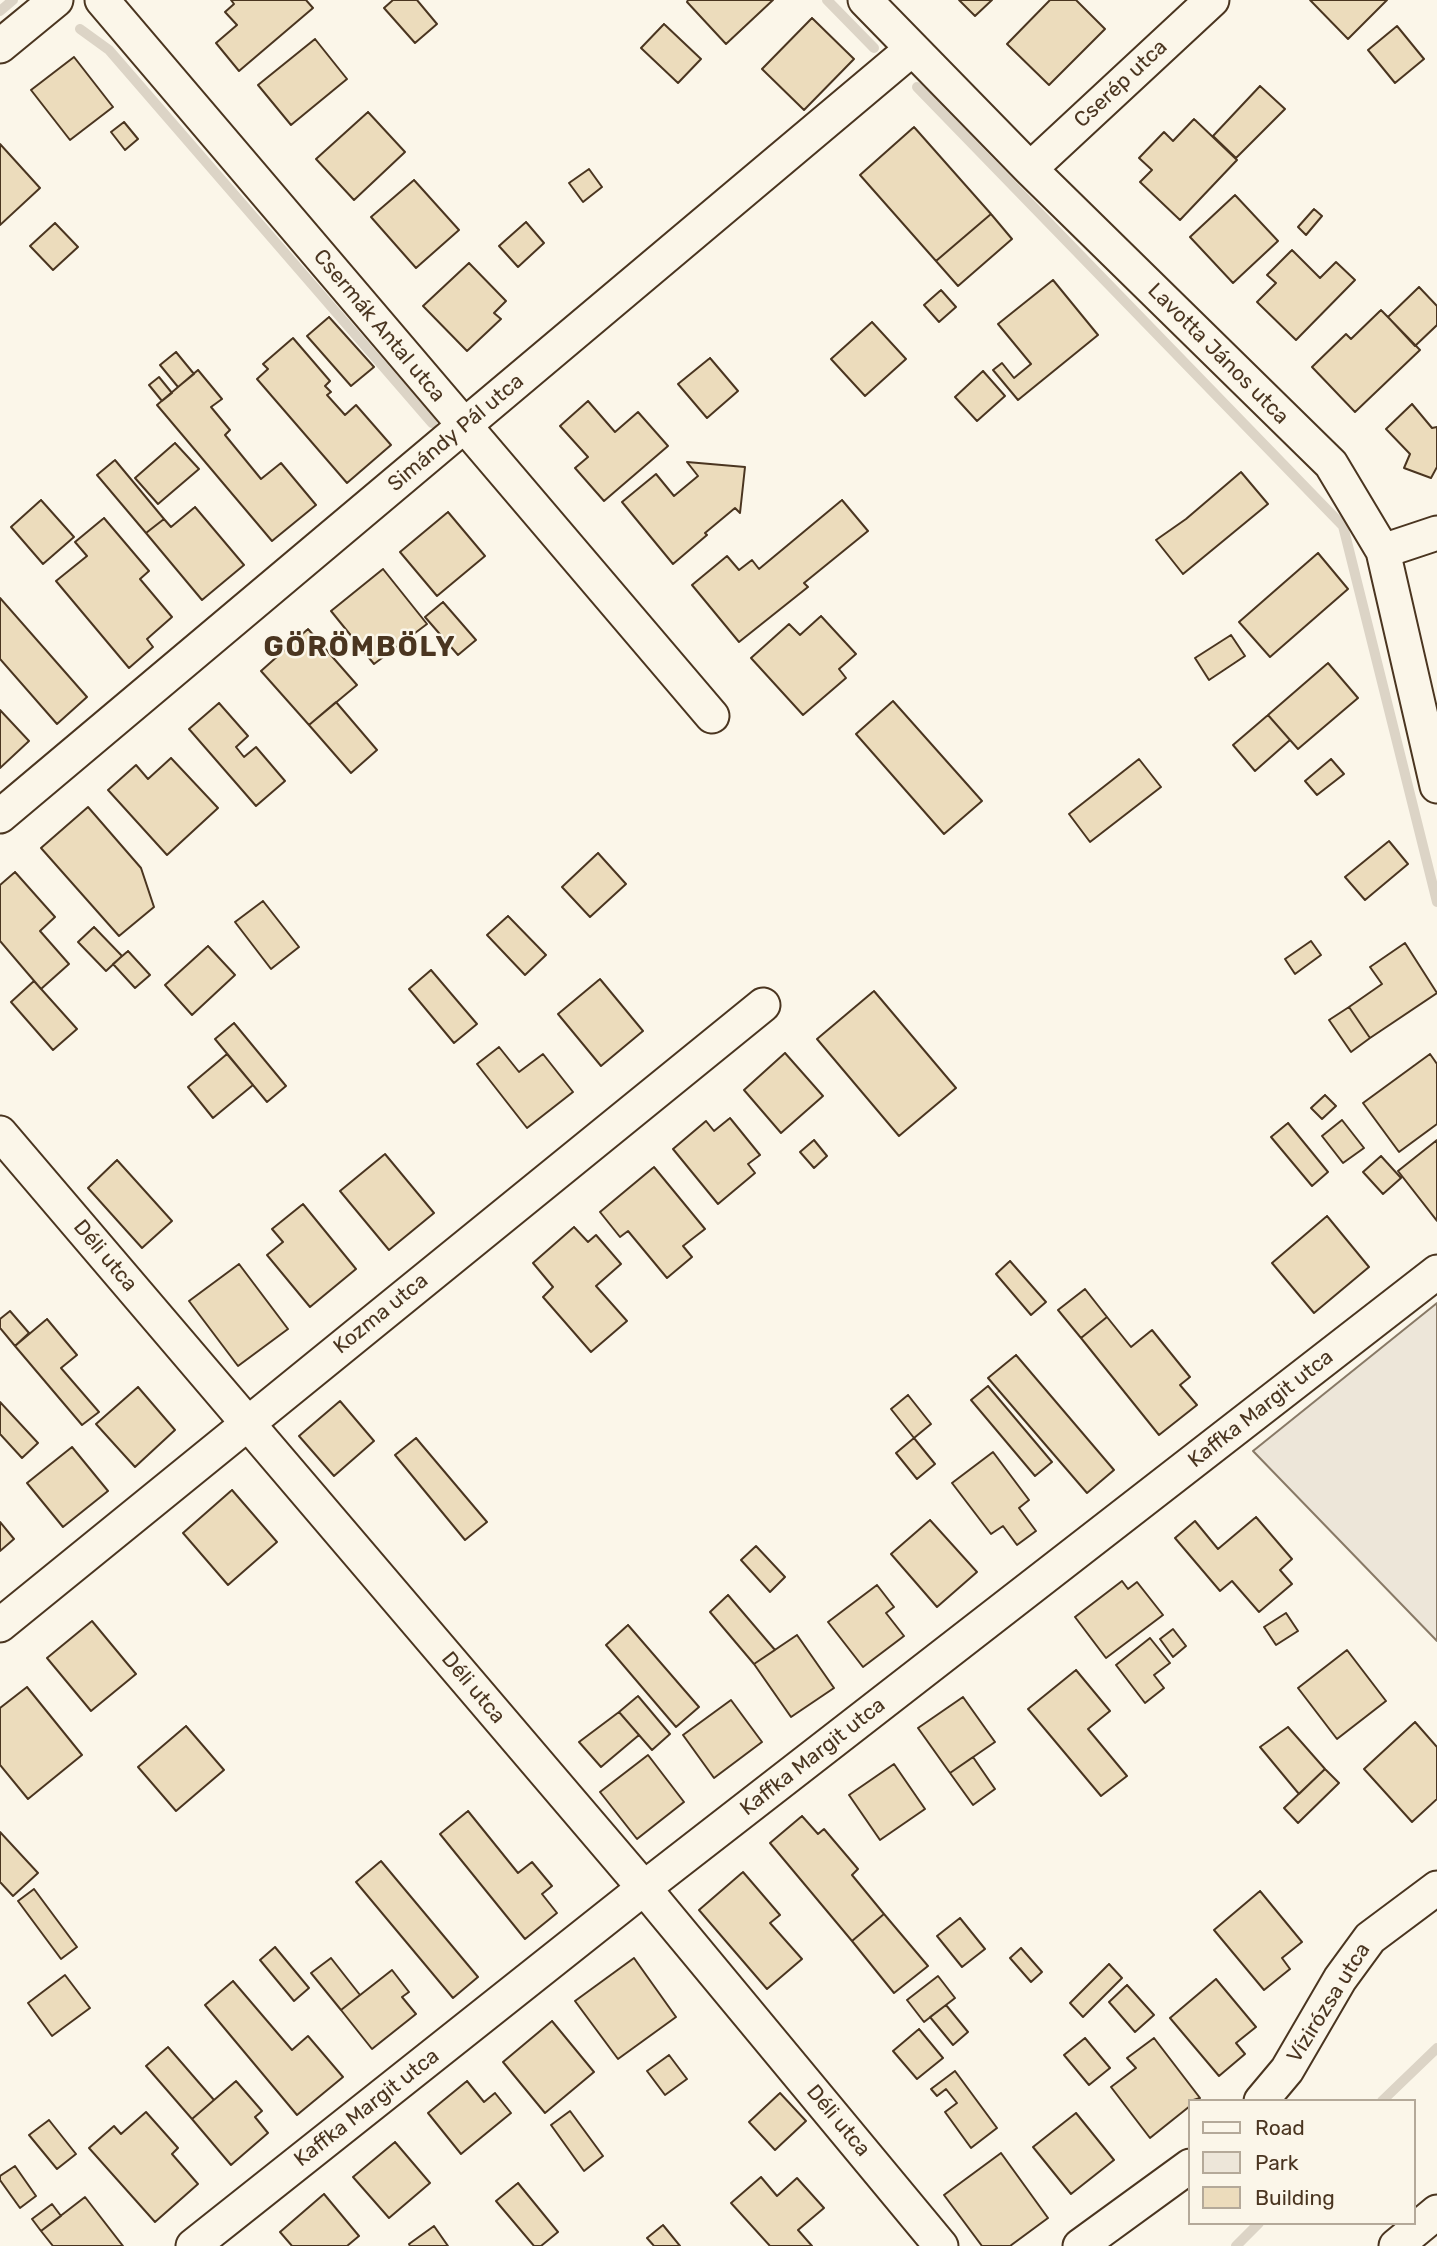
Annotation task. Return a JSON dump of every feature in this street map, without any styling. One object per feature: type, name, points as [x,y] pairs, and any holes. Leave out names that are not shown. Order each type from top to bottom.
[{"type":"street","points":[[0,46],[56,0]]},
{"type":"street","name":"Csermák Antal utca","points":[[102,0],[712,716]]},
{"type":"street","name":"Lavotta János utca","points":[[865,0],[1030,169],[1331,464],[1383,551],[1437,786]]},
{"type":"street","name":"Cserép utca","points":[[1030,169],[1212,0]]},
{"type":"street","name":"Simándy Pál utca","points":[[0,816],[912,48]]},
{"type":"street","points":[[1383,551],[1437,533]]},
{"type":"street","name":"Kozma utca","points":[[0,1625],[763,1005]]},
{"type":"street","name":"Déli utca","points":[[0,1133],[644,1888],[942,2246]]},
{"type":"street","name":"Kaffka Margit utca","points":[[193,2246],[644,1888],[1437,1272]]},
{"type":"street","name":"Vízirózsa utca","points":[[1263,2099],[1287,2070],[1340,1979],[1370,1938],[1437,1888]]},
{"type":"street","points":[[1080,2246],[1188,2167]]},
{"type":"street","points":[[1396,2246],[1437,2212]]},
{"type":"green space","points":[[1437,1303],[1437,1641],[1253,1451]]},
{"type":"building","points":[[231,0],[306,0],[313,8],[239,71],[216,43],[237,25],[225,12],[234,4]]},
{"type":"building","points":[[393,0],[417,0],[437,24],[415,43],[384,8]]},
{"type":"building","points":[[688,0],[773,0],[726,44]]},
{"type":"building","points":[[959,0],[992,0],[975,16]]},
{"type":"building","points":[[1050,0],[1076,0],[1105,29],[1049,85],[1007,44]]},
{"type":"building","points":[[1310,0],[1387,0],[1348,39]]},
{"type":"building","points":[[812,18],[854,59],[804,110],[762,69]]},
{"type":"building","points":[[664,24],[701,59],[678,83],[641,48]]},
{"type":"building","points":[[1397,26],[1424,59],[1395,83],[1368,50]]},
{"type":"building","points":[[315,39],[347,79],[291,125],[258,85]]},
{"type":"building","points":[[74,57],[113,107],[70,140],[31,90]]},
{"type":"building","points":[[1260,86],[1285,109],[1236,158],[1213,136]]},
{"type":"building","points":[[368,112],[405,152],[354,200],[316,159]]},
{"type":"building","points":[[1194,119],[1237,160],[1180,220],[1140,182],[1152,170],[1139,158],[1164,132],[1173,141]]},
{"type":"building","points":[[124,122],[138,139],[125,150],[111,132]]},
{"type":"building","points":[[914,127],[991,214],[936,261],[860,175]]},
{"type":"building","points":[[0,144],[40,188],[0,225]]},
{"type":"building","points":[[589,169],[602,187],[583,202],[569,183]]},
{"type":"building","points":[[414,180],[459,230],[416,268],[371,217]]},
{"type":"building","points":[[1235,195],[1278,241],[1233,283],[1190,237]]},
{"type":"building","points":[[1314,209],[1322,216],[1306,235],[1298,227]]},
{"type":"building","points":[[991,214],[1012,239],[958,286],[936,261]]},
{"type":"building","points":[[526,222],[544,243],[518,267],[499,246]]},
{"type":"building","points":[[55,223],[78,247],[53,270],[30,246]]},
{"type":"building","points":[[1292,250],[1320,278],[1336,262],[1355,280],[1296,340],[1257,302],[1276,283],[1267,275]]},
{"type":"building","points":[[469,263],[506,301],[494,313],[501,319],[467,351],[423,306]]},
{"type":"building","points":[[1053,280],[1098,335],[1018,400],[993,370],[1002,363],[1014,378],[1031,364],[998,324]]},
{"type":"building","points":[[1419,287],[1437,306],[1437,325],[1415,346],[1388,317]]},
{"type":"building","points":[[941,290],[956,307],[939,322],[924,305]]},
{"type":"building","points":[[1381,310],[1420,350],[1355,412],[1312,367],[1346,334],[1351,339]]},
{"type":"building","points":[[329,317],[374,367],[351,386],[307,336]]},
{"type":"building","points":[[872,322],[906,359],[865,396],[831,359]]},
{"type":"building","points":[[293,338],[330,381],[325,386],[331,392],[327,395],[345,415],[356,405],[391,445],[347,483],[257,379],[268,369],[263,364]]},
{"type":"building","points":[[176,352],[194,374],[178,387],[160,365]]},
{"type":"building","points":[[710,358],[738,391],[707,418],[678,384]]},
{"type":"building","points":[[198,370],[222,399],[211,407],[230,430],[225,435],[261,479],[281,463],[316,505],[272,541],[157,405]]},
{"type":"building","points":[[983,371],[1005,396],[977,421],[955,397]]},
{"type":"building","points":[[159,377],[172,393],[162,401],[149,385]]},
{"type":"building","points":[[588,401],[615,432],[638,412],[668,446],[604,501],[575,468],[588,457],[560,426]]},
{"type":"building","points":[[1412,404],[1432,428],[1437,427],[1437,467],[1431,478],[1404,468],[1410,454],[1386,429]]},
{"type":"building","points":[[175,443],[199,469],[158,504],[135,478]]},
{"type":"building","points":[[115,460],[164,519],[146,533],[97,475]]},
{"type":"building","points":[[687,462],[745,467],[740,513],[735,508],[673,564],[622,502],[656,474],[674,496],[698,476]]},
{"type":"building","points":[[1241,472],[1268,504],[1183,574],[1156,540],[1186,519]]},
{"type":"building","points":[[41,500],[74,537],[43,564],[11,527]]},
{"type":"building","points":[[842,500],[868,531],[804,583],[808,587],[739,642],[692,585],[727,556],[739,570],[752,560],[759,569]]},
{"type":"building","points":[[195,507],[244,565],[202,600],[146,533],[164,519],[171,527]]},
{"type":"building","points":[[448,512],[485,556],[437,596],[400,552]]},
{"type":"building","points":[[104,518],[149,571],[140,579],[172,617],[147,639],[153,647],[129,668],[56,581],[87,556],[75,542]]},
{"type":"building","points":[[1318,553],[1348,589],[1270,657],[1239,622]]},
{"type":"building","points":[[383,569],[427,624],[374,664],[331,611]]},
{"type":"building","points":[[0,598],[87,697],[57,724],[0,659]]},
{"type":"building","points":[[443,602],[476,640],[458,655],[425,617]]},
{"type":"building","points":[[821,616],[856,654],[839,669],[846,678],[803,715],[751,658],[789,624],[800,635]]},
{"type":"building","points":[[308,629],[357,685],[309,725],[261,671]]},
{"type":"building","points":[[1231,635],[1245,656],[1209,680],[1195,658]]},
{"type":"building","points":[[1328,663],[1358,698],[1298,749],[1268,715]]},
{"type":"building","points":[[893,701],[982,801],[944,834],[856,734]]},
{"type":"building","points":[[336,702],[377,750],[351,773],[309,725]]},
{"type":"building","points":[[219,703],[248,736],[236,747],[244,757],[256,747],[285,781],[256,806],[189,729]]},
{"type":"building","points":[[0,710],[29,741],[0,768]]},
{"type":"building","points":[[1268,715],[1290,740],[1255,771],[1233,745]]},
{"type":"building","points":[[171,758],[218,808],[167,855],[108,790],[136,765],[148,779]]},
{"type":"building","points":[[1139,759],[1161,787],[1090,842],[1069,814]]},
{"type":"building","points":[[1331,759],[1344,774],[1317,795],[1305,781]]},
{"type":"building","points":[[88,807],[141,868],[154,907],[119,936],[41,848]]},
{"type":"building","points":[[1389,841],[1408,864],[1365,900],[1345,877]]},
{"type":"building","points":[[598,853],[626,884],[590,917],[562,887]]},
{"type":"building","points":[[15,872],[55,917],[40,931],[69,964],[41,989],[0,941],[0,885]]},
{"type":"building","points":[[263,901],[299,947],[271,969],[235,922]]},
{"type":"building","points":[[508,916],[546,955],[525,975],[487,935]]},
{"type":"building","points":[[94,927],[122,956],[106,971],[78,942]]},
{"type":"building","points":[[1311,941],[1321,955],[1295,974],[1285,959]]},
{"type":"building","points":[[1405,943],[1437,993],[1370,1038],[1349,1007],[1382,984],[1370,967]]},
{"type":"building","points":[[208,946],[235,975],[192,1015],[165,985]]},
{"type":"building","points":[[128,951],[150,975],[135,988],[113,964]]},
{"type":"building","points":[[431,970],[477,1024],[454,1043],[409,989]]},
{"type":"building","points":[[600,979],[643,1031],[601,1066],[558,1014]]},
{"type":"building","points":[[34,981],[77,1029],[53,1050],[11,1002]]},
{"type":"building","points":[[874,991],[956,1088],[899,1136],[817,1039]]},
{"type":"building","points":[[1349,1007],[1370,1038],[1351,1052],[1329,1020]]},
{"type":"building","points":[[234,1023],[286,1086],[267,1102],[215,1039]]},
{"type":"building","points":[[499,1047],[519,1072],[543,1054],[573,1092],[527,1128],[477,1064]]},
{"type":"building","points":[[785,1053],[823,1096],[781,1133],[744,1090]]},
{"type":"building","points":[[227,1054],[253,1085],[213,1118],[188,1087]]},
{"type":"building","points":[[1430,1054],[1437,1064],[1437,1124],[1399,1152],[1363,1103]]},
{"type":"building","points":[[1325,1095],[1336,1106],[1322,1119],[1311,1108]]},
{"type":"building","points":[[730,1118],[760,1155],[748,1164],[755,1173],[718,1204],[673,1149],[706,1121],[714,1131]]},
{"type":"building","points":[[1342,1120],[1364,1148],[1343,1163],[1322,1136]]},
{"type":"building","points":[[1288,1123],[1328,1172],[1312,1186],[1271,1137]]},
{"type":"building","points":[[814,1140],[827,1156],[814,1168],[800,1152]]},
{"type":"building","points":[[1437,1140],[1437,1221],[1398,1171]]},
{"type":"building","points":[[385,1154],[434,1213],[389,1250],[340,1191]]},
{"type":"building","points":[[1381,1156],[1401,1178],[1383,1194],[1363,1172]]},
{"type":"building","points":[[117,1160],[172,1221],[142,1248],[88,1188]]},
{"type":"building","points":[[654,1167],[705,1229],[683,1246],[692,1257],[667,1278],[628,1231],[620,1237],[600,1212]]},
{"type":"building","points":[[303,1204],[356,1269],[310,1307],[267,1255],[283,1242],[272,1229]]},
{"type":"building","points":[[1327,1216],[1369,1267],[1314,1313],[1272,1263]]},
{"type":"building","points":[[574,1227],[588,1242],[596,1235],[621,1264],[596,1286],[627,1321],[591,1352],[543,1297],[553,1287],[533,1263]]},
{"type":"building","points":[[1010,1261],[1046,1302],[1031,1315],[996,1274]]},
{"type":"building","points":[[239,1264],[288,1329],[238,1366],[189,1301]]},
{"type":"building","points":[[1085,1289],[1107,1317],[1081,1338],[1058,1310]]},
{"type":"building","points":[[10,1311],[29,1333],[15,1346],[0,1328],[0,1319]]},
{"type":"building","points":[[1107,1317],[1131,1347],[1152,1330],[1190,1377],[1180,1385],[1197,1405],[1159,1435],[1081,1338]]},
{"type":"building","points":[[47,1319],[77,1355],[61,1368],[99,1412],[82,1425],[15,1346]]},
{"type":"building","points":[[1016,1355],[1114,1470],[1087,1493],[988,1378]]},
{"type":"building","points":[[988,1386],[1052,1462],[1035,1476],[971,1400]]},
{"type":"building","points":[[138,1387],[175,1430],[135,1467],[96,1424]]},
{"type":"building","points":[[908,1395],[931,1424],[914,1438],[891,1409]]},
{"type":"building","points":[[340,1401],[374,1441],[334,1476],[299,1436]]},
{"type":"building","points":[[0,1402],[38,1443],[22,1458],[0,1434]]},
{"type":"building","points":[[416,1438],[487,1522],[465,1540],[395,1455]]},
{"type":"building","points":[[914,1438],[935,1464],[917,1479],[896,1453]]},
{"type":"building","points":[[72,1447],[108,1491],[63,1527],[27,1483]]},
{"type":"building","points":[[993,1452],[1029,1500],[1019,1508],[1036,1531],[1017,1545],[1003,1526],[991,1534],[952,1483]]},
{"type":"building","points":[[232,1490],[277,1542],[228,1585],[183,1533]]},
{"type":"building","points":[[1256,1517],[1292,1559],[1280,1570],[1292,1584],[1259,1612],[1232,1581],[1220,1591],[1175,1538],[1195,1521],[1218,1549]]},
{"type":"building","points":[[930,1520],[977,1572],[937,1607],[891,1554]]},
{"type":"building","points":[[0,1522],[14,1539],[0,1551]]},
{"type":"building","points":[[756,1546],[785,1577],[770,1592],[741,1560]]},
{"type":"building","points":[[1122,1581],[1128,1589],[1137,1582],[1163,1615],[1106,1658],[1075,1617]]},
{"type":"building","points":[[877,1585],[894,1607],[886,1613],[904,1636],[863,1667],[828,1622]]},
{"type":"building","points":[[728,1595],[775,1650],[754,1664],[710,1612]]},
{"type":"building","points":[[1286,1613],[1298,1631],[1276,1645],[1264,1627]]},
{"type":"building","points":[[92,1621],[136,1674],[91,1711],[47,1658]]},
{"type":"building","points":[[628,1625],[699,1707],[676,1727],[606,1645]]},
{"type":"building","points":[[1173,1629],[1186,1646],[1173,1657],[1160,1639]]},
{"type":"building","points":[[797,1635],[834,1688],[791,1717],[754,1664]]},
{"type":"building","points":[[1150,1638],[1170,1663],[1154,1675],[1164,1688],[1145,1703],[1116,1665]]},
{"type":"building","points":[[1347,1650],[1386,1701],[1337,1739],[1298,1688]]},
{"type":"building","points":[[1076,1670],[1110,1711],[1088,1729],[1127,1776],[1101,1796],[1028,1709]]},
{"type":"building","points":[[27,1687],[82,1755],[28,1799],[0,1765],[0,1708]]},
{"type":"building","points":[[638,1696],[670,1734],[652,1750],[619,1712]]},
{"type":"building","points":[[963,1697],[995,1742],[950,1773],[918,1728]]},
{"type":"building","points":[[731,1700],[762,1742],[714,1778],[683,1735]]},
{"type":"building","points":[[619,1712],[639,1735],[601,1767],[579,1742]]},
{"type":"building","points":[[1415,1722],[1437,1747],[1437,1799],[1412,1822],[1364,1769]]},
{"type":"building","points":[[186,1726],[224,1770],[176,1811],[138,1767]]},
{"type":"building","points":[[1288,1727],[1325,1769],[1299,1794],[1260,1747]]},
{"type":"building","points":[[648,1755],[684,1802],[637,1839],[600,1792]]},
{"type":"building","points":[[973,1757],[995,1789],[973,1805],[950,1773]]},
{"type":"building","points":[[894,1764],[925,1809],[880,1840],[849,1795]]},
{"type":"building","points":[[1325,1769],[1339,1783],[1298,1823],[1284,1808]]},
{"type":"building","points":[[468,1811],[518,1873],[532,1862],[552,1886],[542,1894],[557,1913],[525,1939],[440,1834]]},
{"type":"building","points":[[802,1816],[818,1834],[824,1829],[858,1869],[852,1875],[884,1914],[852,1941],[770,1843]]},
{"type":"building","points":[[0,1832],[38,1873],[13,1896],[0,1882]]},
{"type":"building","points":[[381,1861],[478,1977],[453,1998],[356,1882]]},
{"type":"building","points":[[743,1872],[780,1915],[770,1923],[802,1959],[767,1989],[699,1910]]},
{"type":"building","points":[[34,1889],[77,1947],[61,1959],[18,1901]]},
{"type":"building","points":[[1260,1891],[1302,1942],[1282,1958],[1290,1969],[1264,1990],[1214,1930]]},
{"type":"building","points":[[884,1914],[928,1966],[894,1993],[852,1941]]},
{"type":"building","points":[[960,1918],[985,1949],[962,1967],[937,1936]]},
{"type":"building","points":[[275,1947],[309,1988],[294,2001],[260,1960]]},
{"type":"building","points":[[1021,1948],[1042,1972],[1031,1982],[1010,1958]]},
{"type":"building","points":[[331,1958],[360,1995],[341,2010],[311,1973]]},
{"type":"building","points":[[634,1958],[676,2017],[618,2059],[575,2001]]},
{"type":"building","points":[[1109,1964],[1122,1978],[1083,2017],[1070,2003]]},
{"type":"building","points":[[392,1970],[409,1992],[402,1997],[416,2014],[372,2049],[341,2010]]},
{"type":"building","points":[[65,1975],[90,2008],[52,2036],[28,2003]]},
{"type":"building","points":[[938,1976],[955,1998],[924,2022],[907,2000]]},
{"type":"building","points":[[1216,1979],[1256,2027],[1236,2043],[1245,2054],[1219,2076],[1170,2018]]},
{"type":"building","points":[[233,1981],[292,2050],[308,2036],[343,2077],[297,2115],[205,2005]]},
{"type":"building","points":[[1127,1985],[1154,2015],[1135,2032],[1109,2002]]},
{"type":"building","points":[[946,2005],[968,2032],[953,2045],[930,2017]]},
{"type":"building","points":[[552,2021],[594,2072],[545,2113],[503,2062]]},
{"type":"building","points":[[919,2029],[943,2058],[917,2079],[893,2051]]},
{"type":"building","points":[[1085,2038],[1110,2068],[1089,2085],[1064,2055]]},
{"type":"building","points":[[1154,2038],[1200,2098],[1188,2099],[1188,2108],[1150,2138],[1111,2087],[1136,2068],[1127,2058]]},
{"type":"building","points":[[168,2047],[214,2100],[192,2119],[146,2066]]},
{"type":"building","points":[[669,2055],[687,2079],[665,2095],[647,2071]]},
{"type":"building","points":[[955,2071],[997,2128],[971,2148],[945,2112],[957,2103],[946,2089],[937,2096],[931,2089]]},
{"type":"building","points":[[236,2081],[262,2111],[255,2117],[268,2133],[231,2165],[192,2119]]},
{"type":"building","points":[[467,2081],[484,2102],[495,2093],[511,2113],[461,2154],[428,2113]]},
{"type":"building","points":[[780,2093],[806,2121],[775,2150],[749,2122]]},
{"type":"building","points":[[570,2111],[603,2156],[584,2171],[551,2125]]},
{"type":"building","points":[[146,2112],[178,2148],[172,2154],[198,2184],[155,2222],[89,2148],[114,2126],[121,2134]]},
{"type":"building","points":[[1076,2113],[1114,2160],[1071,2194],[1033,2147]]},
{"type":"building","points":[[49,2120],[76,2154],[57,2169],[29,2135]]},
{"type":"building","points":[[395,2142],[430,2183],[389,2218],[353,2177]]},
{"type":"building","points":[[1001,2153],[1048,2218],[1010,2246],[982,2246],[944,2195]]},
{"type":"building","points":[[15,2166],[36,2196],[20,2208],[0,2180],[0,2176]]},
{"type":"building","points":[[761,2177],[777,2196],[797,2178],[824,2208],[798,2230],[812,2246],[770,2246],[731,2203]]},
{"type":"building","points":[[518,2183],[558,2232],[541,2246],[534,2246],[496,2201]]},
{"type":"building","points":[[324,2194],[359,2236],[347,2246],[292,2246],[280,2232]]},
{"type":"building","points":[[85,2197],[123,2246],[53,2246],[41,2231]]},
{"type":"building","points":[[52,2204],[61,2216],[41,2231],[32,2219]]},
{"type":"building","points":[[663,2225],[680,2246],[654,2246],[647,2238]]},
{"type":"building","points":[[434,2226],[448,2246],[410,2246],[409,2244]]},
{"type":"waterway","points":[[0,11],[13,0]]},
{"type":"waterway","points":[[827,0],[874,48]]},
{"type":"waterway","points":[[80,29],[109,50],[432,423]]},
{"type":"waterway","points":[[917,87],[1343,526],[1437,902]]},
{"type":"waterway","name":"GÖRÖMBÖLY","points":[[1384,2099],[1437,2048]]},
{"type":"waterway","name":"GÖRÖMBÖLY","points":[[1236,2246],[1257,2225]]},
{"type":"district","name":"GÖRÖMBÖLY","points":[[360,648]]}]
